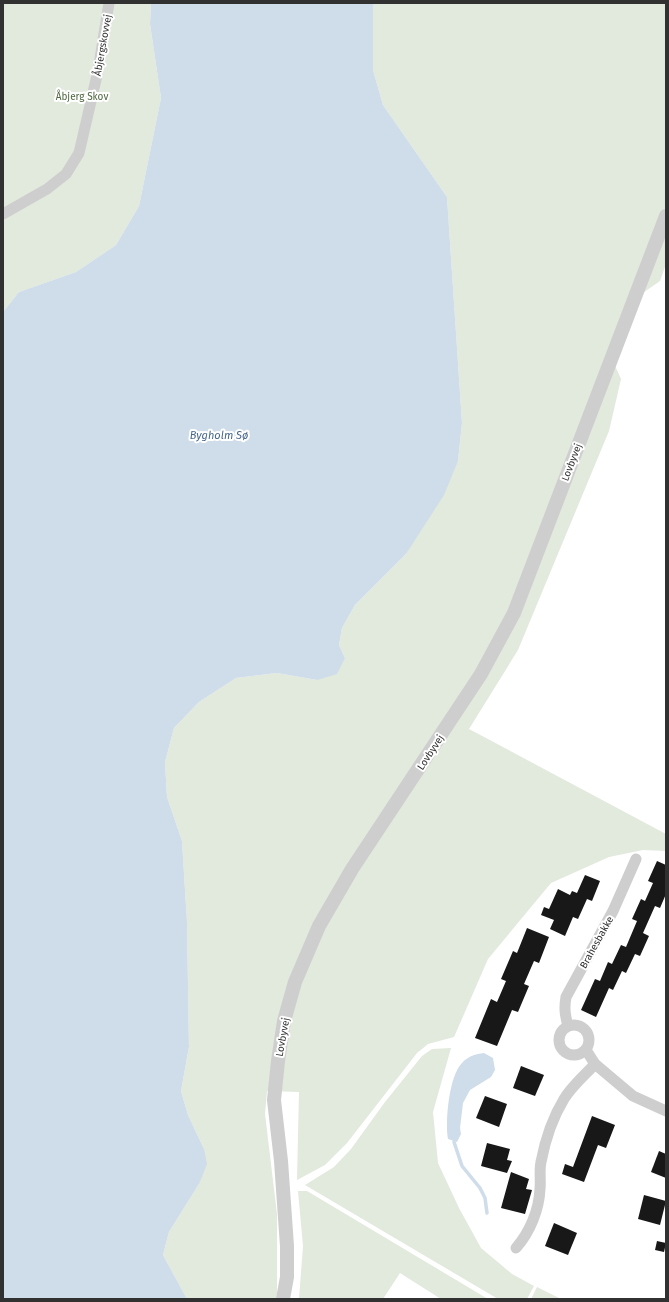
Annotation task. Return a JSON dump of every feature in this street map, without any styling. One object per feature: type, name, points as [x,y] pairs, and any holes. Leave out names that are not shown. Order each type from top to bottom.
[{"type":"street","name":"Åbjergskovvej","points":[[3,214],[47,189],[66,174],[78,153],[98,71],[109,3]]},
{"type":"street","name":"Lovbyvej","points":[[283,1299],[287,1277],[287,1246],[281,1161],[274,1100],[284,1021],[295,982],[319,926],[349,876],[481,674],[514,613],[666,216]]},
{"type":"street","name":"Brahesbakke","points":[[568,1026],[564,1015],[566,997],[613,911],[636,859]]},
{"type":"street","points":[[568,1026],[580,1026],[585,1029],[588,1034],[588,1045],[586,1050],[581,1054],[575,1056],[569,1055],[560,1048],[560,1032],[568,1026]]},
{"type":"street","points":[[586,1050],[595,1064],[633,1096],[666,1111]]},
{"type":"street","points":[[516,1248],[527,1235],[534,1217],[540,1189],[541,1161],[557,1112],[565,1098],[595,1064]]},
{"type":"green space","name":"Åbjerg Skov","points":[[3,3],[151,3],[150,24],[161,98],[139,206],[116,245],[76,272],[19,292],[3,312]]},
{"type":"green space","points":[[374,3],[666,3],[666,264],[660,281],[627,304],[608,350],[621,379],[609,431],[518,650],[469,729],[666,834],[666,851],[643,850],[609,857],[551,883],[488,959],[454,1037],[428,1044],[417,1053],[347,1143],[325,1165],[297,1180],[299,1092],[267,1091],[265,1114],[277,1214],[276,1299],[187,1299],[163,1255],[169,1232],[199,1184],[204,1149],[188,1115],[181,1091],[189,1047],[187,922],[182,841],[167,797],[165,762],[174,728],[199,702],[236,678],[277,673],[317,680],[345,658],[339,645],[342,628],[355,605],[406,554],[458,461],[462,423],[447,197],[383,105],[373,70]]},
{"type":"green space","points":[[451,1048],[433,1112],[438,1163],[459,1208],[481,1248],[512,1274],[534,1286],[527,1299],[498,1299],[305,1185],[334,1167],[351,1149],[385,1102],[422,1056],[432,1049]]},
{"type":"green space","points":[[298,1191],[307,1191],[488,1299],[441,1299],[400,1273],[383,1299],[299,1299],[303,1246]]},
{"type":"green space","points":[[537,1287],[561,1299],[531,1299]]},
{"type":"water","name":"Bygholm Sø","points":[[151,3],[374,3],[373,70],[383,105],[447,197],[462,423],[458,461],[444,495],[406,554],[355,605],[342,628],[339,645],[345,658],[337,674],[317,680],[277,673],[236,678],[199,702],[174,728],[165,762],[167,797],[182,841],[187,922],[189,1047],[181,1091],[188,1115],[204,1149],[207,1164],[199,1184],[169,1232],[163,1255],[187,1299],[3,1299],[3,312],[19,292],[76,272],[116,245],[139,206],[161,98],[150,24]]},
{"type":"water","points":[[484,1053],[493,1058],[495,1070],[491,1077],[470,1090],[463,1103],[460,1128],[461,1134],[457,1142],[448,1139],[447,1121],[449,1099],[454,1078],[464,1061],[472,1056]]},
{"type":"building","points":[[657,861],[666,865],[666,894],[660,908],[655,906],[643,933],[649,936],[640,956],[635,954],[626,973],[622,971],[613,990],[609,988],[596,1017],[581,1010],[595,979],[600,981],[608,962],[612,964],[621,945],[626,947],[637,921],[632,919],[641,899],[645,901],[653,883],[648,881]]},
{"type":"building","points":[[585,875],[600,881],[592,901],[587,899],[578,919],[573,917],[565,936],[550,929],[554,920],[541,915],[544,907],[549,909],[558,889],[570,895],[572,891],[577,893]]},
{"type":"building","points":[[527,928],[549,937],[539,963],[534,961],[524,984],[529,986],[518,1012],[512,1010],[497,1046],[475,1038],[491,999],[497,1002],[506,981],[501,979],[513,951],[517,953]]},
{"type":"building","points":[[521,1066],[544,1075],[535,1096],[513,1088]]},
{"type":"building","points":[[485,1096],[507,1104],[499,1127],[476,1118]]},
{"type":"building","points":[[592,1116],[615,1125],[606,1148],[598,1145],[584,1182],[562,1174],[565,1164],[573,1167]]},
{"type":"building","points":[[487,1143],[510,1149],[507,1160],[512,1161],[507,1173],[481,1166]]},
{"type":"building","points":[[659,1151],[666,1154],[666,1178],[651,1172]]},
{"type":"building","points":[[511,1172],[529,1179],[526,1189],[532,1190],[525,1214],[501,1208]]},
{"type":"building","points":[[644,1195],[666,1201],[660,1225],[638,1219]]},
{"type":"building","points":[[554,1223],[577,1233],[568,1255],[545,1246]]},
{"type":"building","points":[[657,1241],[666,1243],[664,1252],[655,1250]]},
{"type":"waterway","points":[[454,1142],[462,1166],[480,1188],[485,1198],[487,1213]]}]
